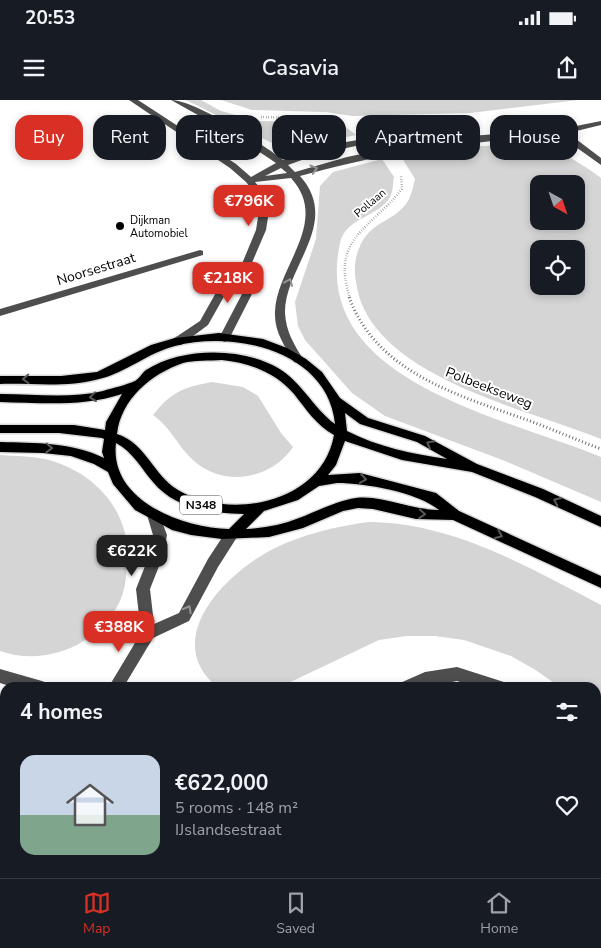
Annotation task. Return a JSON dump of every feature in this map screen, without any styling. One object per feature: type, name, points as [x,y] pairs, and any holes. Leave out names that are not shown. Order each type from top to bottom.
[{"type":"main road","name":"N348","points":[[0,380],[86,377],[106,373],[155,348],[201,338],[224,338],[269,346],[298,359],[320,377],[335,399],[340,415],[340,433],[333,458],[314,482],[284,500],[259,508],[221,509],[186,500],[158,482],[135,449],[123,440],[108,435],[67,430],[0,429]]},
{"type":"main road","name":"N348","points":[[0,398],[96,397],[119,391],[139,382],[166,365],[198,356],[213,348],[224,338]]},
{"type":"main road","name":"N348","points":[[198,356],[221,356],[243,359],[273,370],[296,389],[318,417],[340,433],[358,441],[414,459],[473,468]]},
{"type":"main road","name":"N348","points":[[139,382],[120,402],[112,418],[108,435],[108,452],[111,468],[127,494],[153,515],[191,530],[232,534],[281,529],[346,505],[370,503],[416,514],[454,516]]},
{"type":"main road","name":"N348","points":[[335,399],[364,422],[421,439],[473,468],[539,493],[601,522]]},
{"type":"main road","points":[[0,447],[62,448],[85,454],[111,468]]},
{"type":"main road","name":"N348","points":[[314,482],[348,477],[371,480],[432,497],[454,516],[541,552],[601,582]]},
{"type":"main road","name":"N348","points":[[232,534],[259,508]]},
{"type":"street","points":[[133,100],[225,160],[249,180],[260,194],[264,210],[260,230],[243,272],[222,291],[204,323],[177,342]]},
{"type":"street","points":[[176,100],[247,140],[281,163],[294,175],[308,199],[311,216],[307,235],[280,303],[278,319],[282,335],[298,359]]},
{"type":"street","points":[[578,128],[601,123]]},
{"type":"street","points":[[249,180],[281,163],[356,142]]},
{"type":"street","points":[[578,145],[601,162]]},
{"type":"street","points":[[249,180],[294,175],[356,158]]},
{"type":"street","name":"Noorsestraat","points":[[0,313],[200,252]]},
{"type":"street","points":[[224,338],[247,294],[243,272]]},
{"type":"street","points":[[148,634],[143,589],[156,556],[160,535],[153,515]]},
{"type":"street","points":[[119,682],[148,634],[184,617],[212,563],[232,534]]},
{"type":"street","points":[[418,682],[425,679],[457,674],[483,682]]},
{"type":"street","points":[[0,676],[21,682]]},
{"type":"path","points":[[262,116],[343,120],[356,125]]},
{"type":"path","name":"Pollaan","points":[[374,341],[361,325],[348,295],[344,260],[358,230],[388,207],[402,189],[399,166],[393,160]]},
{"type":"path","name":"Polbeekseweg","points":[[374,341],[414,374],[440,388],[601,450]]},
{"type":"shaded area","points":[[186,100],[201,100],[221,111],[235,115],[216,115]]},
{"type":"shaded area","points":[[221,100],[578,100],[470,113],[352,116],[326,112],[252,110]]},
{"type":"shaded area","points":[[262,121],[272,121],[272,143],[262,138]]},
{"type":"shaded area","points":[[346,127],[356,135],[346,137]]},
{"type":"shaded area","points":[[480,146],[490,146],[490,160],[574,160],[601,178],[601,439],[463,388],[428,370],[397,349],[374,325],[359,296],[356,282],[356,258],[360,245],[366,236],[373,229],[395,215],[408,201],[415,179],[403,160],[480,160]]},
{"type":"shaded area","points":[[383,160],[394,177],[392,192],[388,200],[382,207],[350,227],[340,243],[339,291],[355,330],[385,362],[425,388],[470,409],[601,457],[601,502],[505,461],[385,416],[352,393],[305,340],[298,326],[295,302],[316,239],[320,186],[333,172]]},
{"type":"shaded area","points":[[212,382],[243,387],[258,396],[281,433],[293,447],[284,458],[260,473],[233,477],[219,475],[206,469],[188,456],[166,427],[153,415],[166,401],[179,392]]},
{"type":"shaded area","points":[[0,455],[45,459],[80,473],[107,497],[117,512],[124,529],[127,547],[127,566],[124,590],[119,603],[110,618],[84,641],[52,654],[35,656],[17,655],[0,651]]},
{"type":"shaded area","points":[[368,522],[399,524],[459,538],[518,562],[601,605],[601,682],[553,682],[511,656],[464,640],[435,636],[407,636],[379,640],[291,682],[213,682],[201,668],[195,649],[197,629],[206,609],[220,591],[236,574],[273,549],[295,539],[344,526]]},
{"type":"place","name":"Dijkman Automobiel","points":[[120,226]]}]
